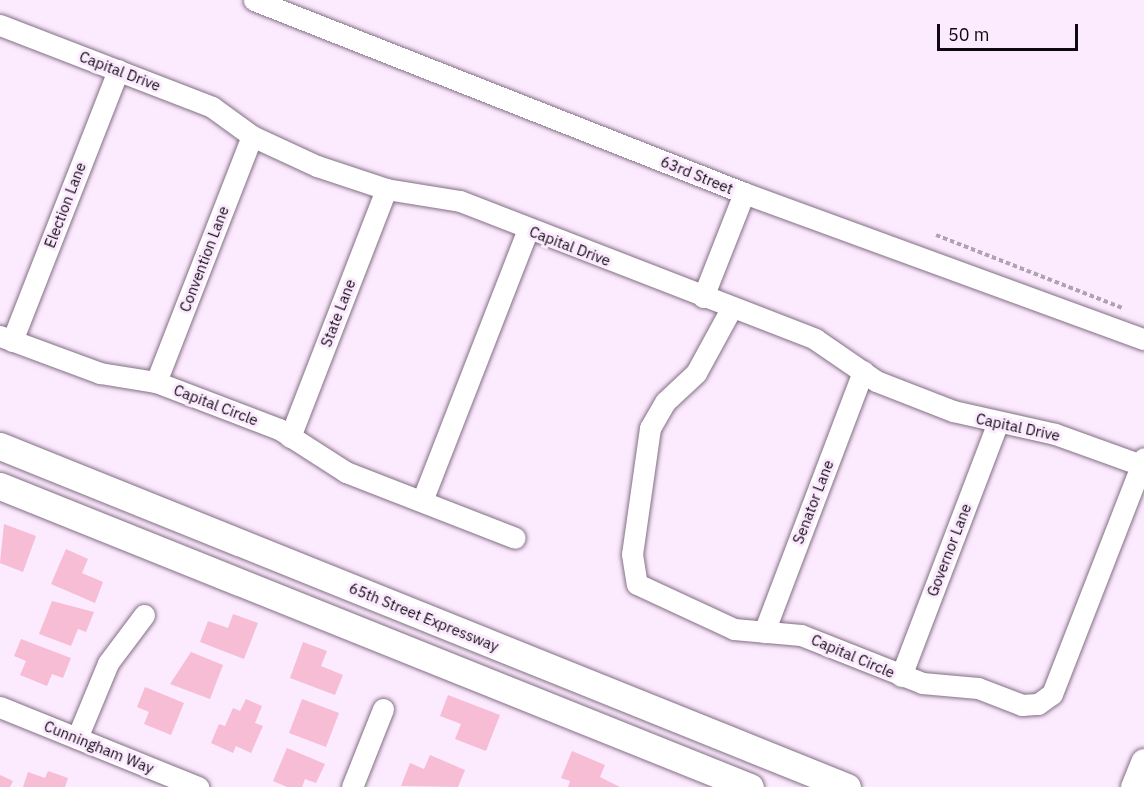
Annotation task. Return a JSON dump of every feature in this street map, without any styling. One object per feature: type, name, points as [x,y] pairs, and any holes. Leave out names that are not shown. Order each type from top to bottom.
[{"type":"main road","name":"65th Street Expressway","points":[[0,446],[847,787]]},
{"type":"main road","points":[[0,486],[750,787]]},
{"type":"main road","points":[[1134,787],[1144,762]]},
{"type":"street","name":"63rd Street","points":[[254,0],[744,193],[1144,339]]},
{"type":"street","name":"Capital Drive","points":[[0,25],[212,107],[252,136],[386,189],[446,197],[815,339],[863,372],[942,407],[997,424],[1055,434],[1142,462]]},
{"type":"street","name":"Election Lane","points":[[6,339],[117,70]]},
{"type":"street","name":"Convention Lane","points":[[156,382],[252,136]]},
{"type":"street","name":"State Lane","points":[[290,437],[386,189]]},
{"type":"street","points":[[703,297],[744,193]]},
{"type":"street","points":[[422,501],[528,229]]},
{"type":"street","name":"Capital Circle","points":[[732,307],[696,373],[665,402],[650,428],[632,554],[637,584],[734,629],[801,635],[901,676],[943,688],[978,688],[1022,705],[1038,704],[1052,694],[1142,462]]},
{"type":"street","name":"Capital Circle","points":[[6,339],[100,374],[156,382],[290,437],[346,472],[515,538]]},
{"type":"street","name":"Senator Lane","points":[[764,632],[863,372]]},
{"type":"street","name":"Governor Lane","points":[[901,676],[997,424]]},
{"type":"street","points":[[76,738],[108,663],[144,615]]},
{"type":"street","name":"Cunningham Way","points":[[0,707],[198,787]]},
{"type":"street","points":[[352,787],[383,710]]},
{"type":"path","points":[[936,235],[1133,312]]},
{"type":"building","points":[[4,524],[36,536],[23,572],[0,563]]},
{"type":"building","points":[[66,549],[88,559],[82,573],[103,582],[95,603],[51,584]]},
{"type":"building","points":[[52,601],[94,612],[86,632],[78,629],[71,646],[39,634]]},
{"type":"building","points":[[233,614],[258,623],[244,659],[200,642],[208,621],[228,628]]},
{"type":"building","points":[[21,639],[71,658],[63,678],[52,674],[47,686],[20,675],[26,661],[14,656]]},
{"type":"building","points":[[303,642],[327,651],[321,666],[343,675],[335,695],[290,678]]},
{"type":"building","points":[[191,652],[223,665],[210,699],[170,684]]},
{"type":"building","points":[[145,687],[184,703],[171,735],[144,724],[149,712],[137,707]]},
{"type":"building","points":[[448,695],[500,715],[486,751],[455,739],[461,724],[440,716]]},
{"type":"building","points":[[246,699],[262,706],[255,723],[263,726],[251,753],[236,746],[233,753],[211,743],[219,724],[225,726],[233,708],[240,711]]},
{"type":"building","points":[[302,699],[339,713],[326,747],[289,733]]},
{"type":"building","points":[[287,748],[325,764],[316,783],[305,779],[302,787],[287,787],[273,781]]},
{"type":"building","points":[[572,751],[605,765],[600,777],[620,787],[568,787],[570,781],[561,778]]},
{"type":"building","points":[[430,755],[465,770],[458,787],[401,786],[410,763],[424,769]]},
{"type":"building","points":[[48,771],[68,778],[65,787],[23,787],[28,772],[45,778]]},
{"type":"building","points":[[0,775],[13,781],[10,787],[0,787]]}]
